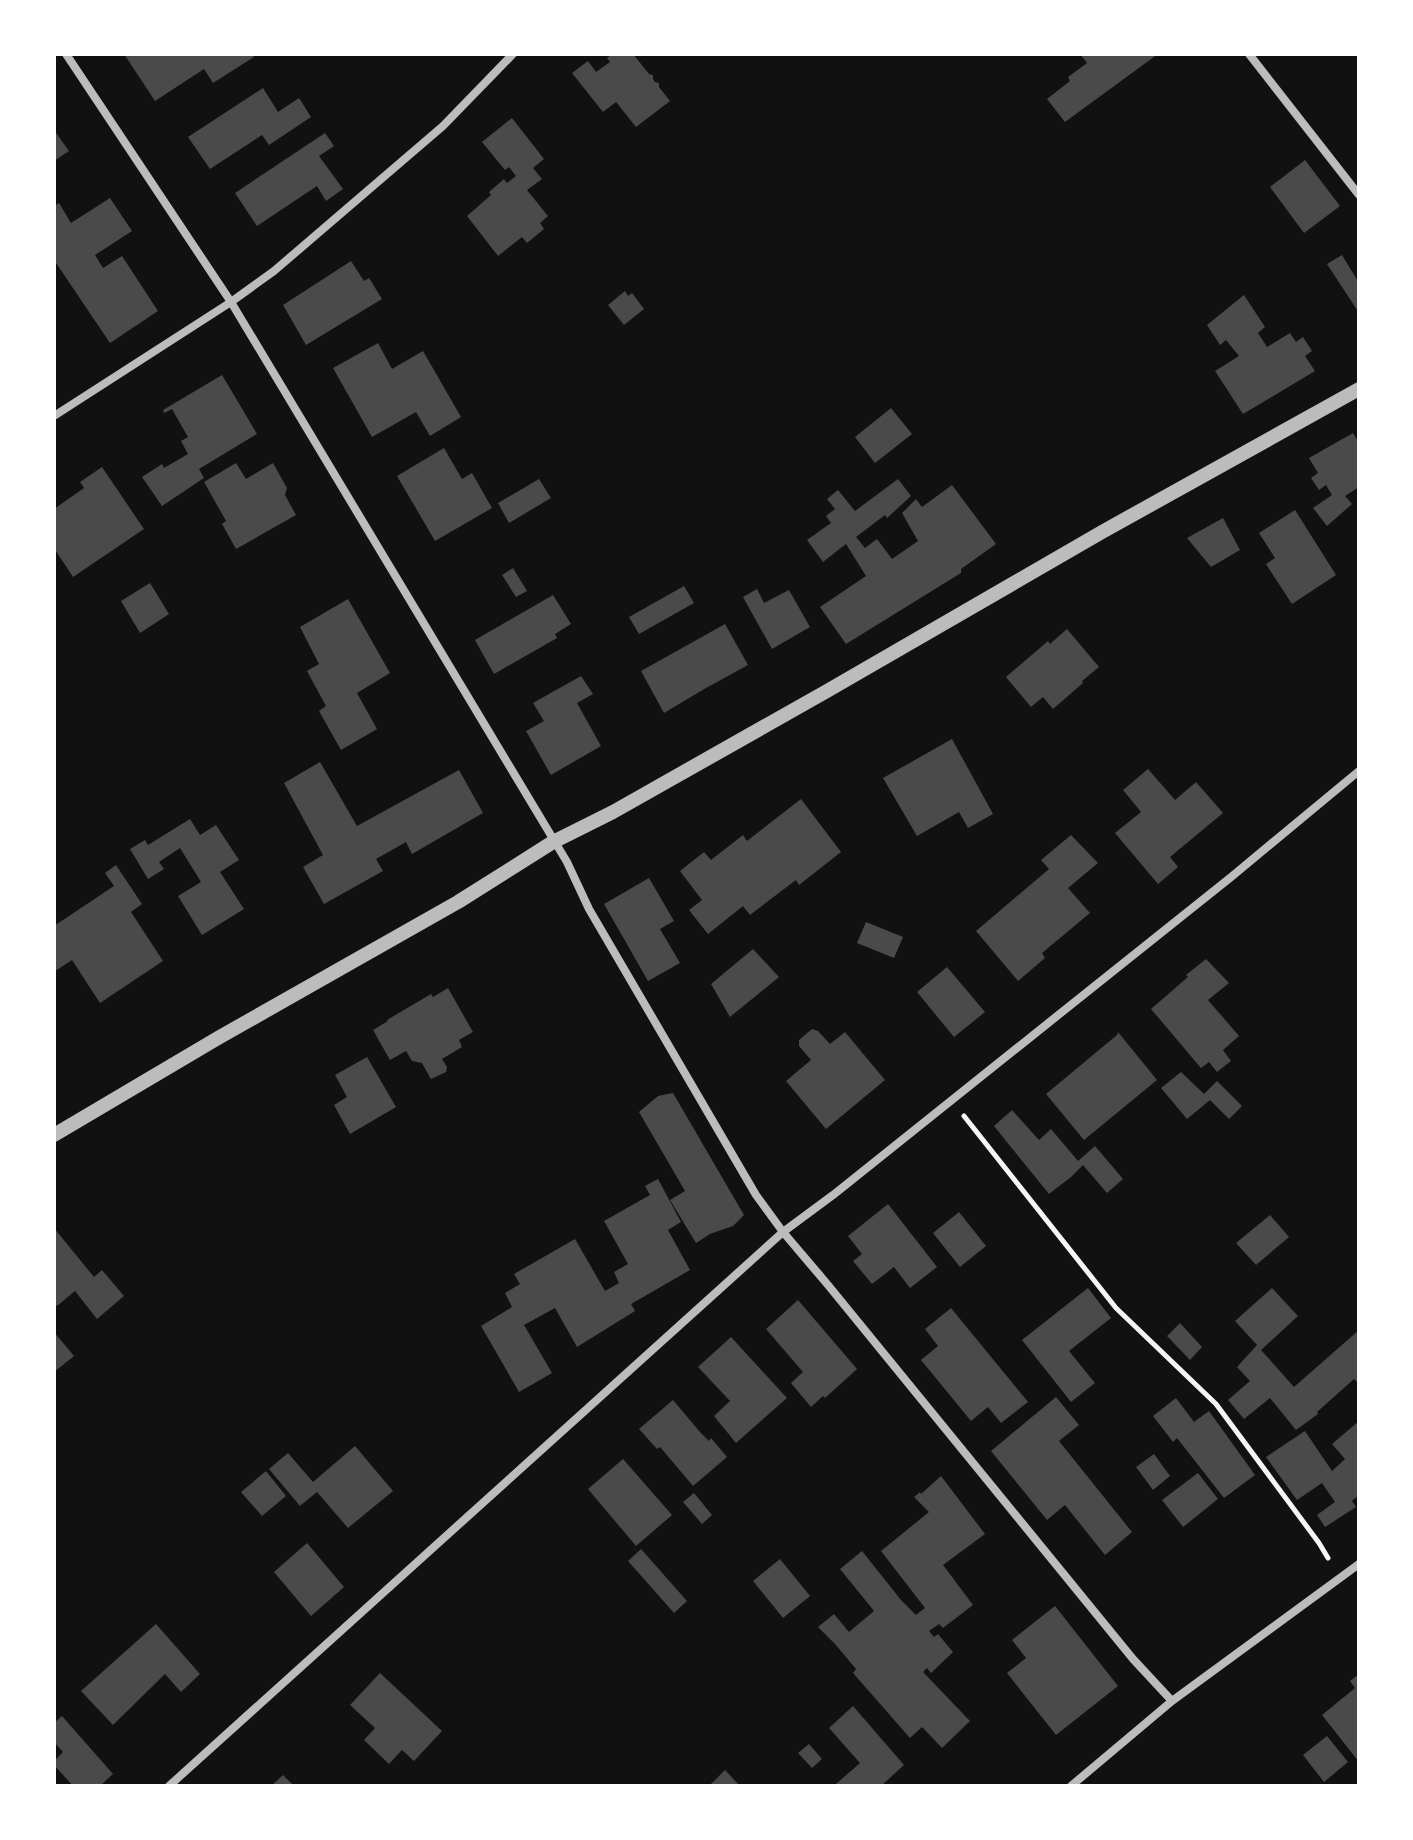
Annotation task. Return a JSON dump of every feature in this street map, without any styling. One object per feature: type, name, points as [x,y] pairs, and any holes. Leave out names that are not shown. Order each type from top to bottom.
[{"type":"street","points":[[66,54],[231,302],[567,862],[589,909],[756,1195],[1133,1659],[1172,1701]]},
{"type":"street","points":[[54,416],[274,271],[443,126],[513,54]]},
{"type":"street","points":[[1249,54],[1359,195]]},
{"type":"street","points":[[54,1135],[458,902],[553,842],[613,812],[1116,524],[1359,389]]},
{"type":"street","points":[[169,1786],[783,1232],[1231,877],[1359,771]]},
{"type":"street","points":[[1071,1786],[1172,1701],[1359,1564]]},
{"type":"path","points":[[952,1099],[1116,1308],[1216,1404],[1319,1543],[1340,1577]]},
{"type":"building","points":[[124,54],[252,54],[254,57],[213,83],[204,69],[155,101]]},
{"type":"building","points":[[612,54],[633,54],[653,75],[670,101],[636,127],[616,102],[603,112],[572,73],[588,61],[596,72],[610,62],[607,58]]},
{"type":"building","points":[[1080,54],[1158,54],[1065,122],[1047,99],[1087,63]]},
{"type":"building","points":[[263,88],[278,112],[299,98],[311,117],[269,145],[262,135],[210,169],[188,137]]},
{"type":"building","points":[[512,118],[544,159],[533,168],[542,179],[527,190],[548,216],[540,223],[544,229],[527,243],[522,237],[498,256],[467,216],[504,179],[507,183],[516,176],[509,167],[505,170],[482,142]]},
{"type":"building","points":[[54,130],[69,151],[54,161]]},
{"type":"building","points":[[325,133],[334,146],[319,156],[343,189],[326,201],[317,186],[257,226],[235,193]]},
{"type":"building","points":[[1305,160],[1340,206],[1304,233],[1270,187]]},
{"type":"building","points":[[110,198],[132,231],[95,255],[103,268],[122,256],[158,311],[110,343],[54,260],[54,206],[59,203],[71,223]]},
{"type":"building","points":[[1342,255],[1359,283],[1359,313],[1327,264]]},
{"type":"building","points":[[351,261],[364,281],[369,278],[382,299],[306,345],[283,305]]},
{"type":"building","points":[[625,291],[628,296],[632,293],[644,309],[624,325],[608,305]]},
{"type":"building","points":[[1244,295],[1265,327],[1258,333],[1267,347],[1290,333],[1296,342],[1303,337],[1312,351],[1305,356],[1315,371],[1243,414],[1215,371],[1239,356],[1226,340],[1220,345],[1207,325]]},
{"type":"building","points":[[378,343],[392,369],[423,351],[461,417],[430,436],[416,412],[372,437],[333,368]]},
{"type":"building","points":[[222,375],[257,434],[199,469],[204,478],[162,506],[142,477],[162,464],[164,468],[188,454],[181,441],[188,437],[172,409],[164,413],[163,410]]},
{"type":"building","points":[[891,408],[912,434],[875,463],[855,437]]},
{"type":"building","points":[[1353,433],[1359,443],[1359,487],[1345,496],[1352,504],[1327,526],[1313,508],[1332,495],[1326,485],[1319,490],[1311,478],[1318,473],[1309,458]]},
{"type":"building","points":[[444,448],[462,479],[472,473],[492,508],[435,541],[397,476]]},
{"type":"building","points":[[236,463],[246,479],[273,463],[287,488],[285,495],[296,515],[236,549],[222,524],[226,521],[204,482]]},
{"type":"building","points":[[102,467],[144,529],[73,577],[54,548],[54,509],[84,488],[80,482]]},
{"type":"building","points":[[539,479],[551,498],[509,523],[498,503]]},
{"type":"building","points":[[898,479],[911,496],[887,518],[885,515],[856,537],[865,548],[877,539],[892,559],[918,541],[902,513],[916,499],[922,507],[952,485],[996,544],[961,569],[961,573],[846,644],[820,607],[866,576],[846,544],[823,562],[807,540],[831,523],[826,516],[835,509],[827,499],[838,490],[855,511]]},
{"type":"building","points":[[1295,510],[1336,575],[1292,604],[1266,564],[1275,558],[1259,533]]},
{"type":"building","points":[[1223,518],[1240,550],[1211,567],[1187,538]]},
{"type":"building","points":[[513,568],[527,591],[516,597],[502,575]]},
{"type":"building","points":[[150,583],[169,614],[140,633],[121,601]]},
{"type":"building","points":[[684,586],[694,603],[639,634],[629,617]]},
{"type":"building","points":[[757,589],[764,603],[789,590],[810,627],[772,649],[743,597]]},
{"type":"building","points":[[553,595],[571,624],[555,634],[557,638],[494,674],[475,640]]},
{"type":"building","points":[[348,599],[390,673],[357,693],[377,729],[341,750],[319,711],[326,706],[307,671],[319,664],[300,627]]},
{"type":"building","points":[[725,624],[748,665],[664,713],[641,671]]},
{"type":"building","points":[[1067,629],[1099,667],[1053,709],[1043,697],[1031,707],[1006,677]]},
{"type":"building","points":[[581,676],[593,694],[577,703],[601,746],[551,775],[526,731],[544,721],[533,703]]},
{"type":"building","points":[[952,739],[993,814],[968,828],[959,812],[917,836],[883,778]]},
{"type":"building","points":[[320,762],[357,826],[459,770],[483,813],[412,854],[406,842],[376,859],[383,871],[324,904],[303,867],[323,855],[284,783]]},
{"type":"building","points":[[1148,769],[1175,800],[1196,782],[1223,813],[1170,857],[1178,867],[1158,884],[1115,833],[1141,812],[1123,790]]},
{"type":"building","points":[[801,799],[841,852],[799,885],[796,880],[750,915],[743,906],[708,934],[689,910],[702,900],[680,871],[704,852],[711,860],[743,835],[747,841]]},
{"type":"building","points":[[190,819],[200,835],[216,825],[239,860],[220,872],[244,909],[202,935],[178,896],[201,882],[180,848],[159,862],[164,869],[148,879],[130,849],[145,840],[148,845]]},
{"type":"building","points":[[1071,835],[1098,863],[1068,888],[1090,913],[1042,953],[1045,958],[1018,981],[976,931],[1049,869],[1041,860]]},
{"type":"building","points":[[116,865],[142,904],[131,912],[163,961],[100,1003],[72,960],[55,971],[54,926],[114,886],[105,873]]},
{"type":"building","points":[[649,878],[674,921],[660,929],[680,963],[648,981],[604,904]]},
{"type":"building","points":[[866,922],[903,937],[894,958],[857,943]]},
{"type":"building","points":[[753,949],[779,977],[730,1017],[711,984]]},
{"type":"building","points":[[1206,959],[1229,983],[1208,1000],[1239,1036],[1223,1050],[1231,1061],[1217,1072],[1209,1062],[1201,1068],[1151,1009]]},
{"type":"building","points":[[947,967],[985,1012],[954,1037],[917,992]]},
{"type":"building","points":[[448,988],[473,1032],[459,1040],[462,1047],[442,1059],[447,1067],[446,1072],[431,1079],[422,1063],[412,1061],[406,1051],[390,1060],[373,1030],[431,994],[433,997]]},
{"type":"building","points":[[812,1029],[830,1044],[845,1032],[885,1080],[826,1129],[786,1081],[811,1060],[799,1046],[799,1040]]},
{"type":"building","points":[[1118,1032],[1157,1080],[1084,1140],[1046,1094]]},
{"type":"building","points":[[367,1057],[396,1107],[350,1134],[334,1105],[347,1097],[335,1075]]},
{"type":"building","points":[[1181,1072],[1204,1094],[1217,1081],[1242,1106],[1229,1119],[1210,1100],[1187,1119],[1161,1088]]},
{"type":"building","points":[[673,1093],[744,1215],[733,1226],[696,1243],[670,1200],[685,1191],[639,1112],[658,1096]]},
{"type":"building","points":[[1012,1110],[1039,1140],[1051,1129],[1078,1161],[1095,1146],[1123,1179],[1107,1193],[1083,1165],[1049,1194],[994,1126]]},
{"type":"building","points":[[658,1179],[681,1222],[668,1230],[690,1270],[631,1304],[635,1311],[577,1347],[555,1308],[524,1325],[552,1373],[519,1392],[481,1326],[512,1307],[505,1293],[520,1284],[514,1274],[575,1239],[605,1291],[619,1283],[614,1272],[628,1264],[604,1221],[650,1195],[645,1186]]},
{"type":"building","points":[[888,1204],[937,1267],[910,1288],[894,1267],[872,1284],[853,1261],[862,1254],[848,1236]]},
{"type":"building","points":[[959,1212],[986,1246],[960,1267],[933,1233]]},
{"type":"building","points":[[1270,1215],[1289,1237],[1256,1265],[1236,1243]]},
{"type":"building","points":[[54,1228],[94,1277],[102,1270],[124,1296],[97,1319],[75,1291],[57,1306],[54,1302]]},
{"type":"building","points":[[1088,1288],[1111,1318],[1069,1351],[1095,1383],[1071,1402],[1022,1340]]},
{"type":"building","points":[[1272,1288],[1298,1316],[1261,1350],[1294,1387],[1359,1330],[1359,1384],[1354,1379],[1318,1414],[1296,1430],[1270,1398],[1244,1419],[1228,1400],[1250,1381],[1237,1367],[1257,1345],[1235,1321]]},
{"type":"building","points":[[798,1300],[857,1369],[811,1407],[791,1383],[803,1372],[766,1329]]},
{"type":"building","points":[[951,1308],[1028,1402],[1001,1423],[988,1407],[971,1421],[921,1360],[938,1346],[925,1329]]},
{"type":"building","points":[[1180,1323],[1202,1347],[1190,1360],[1167,1336]]},
{"type":"building","points":[[54,1332],[74,1356],[54,1372]]},
{"type":"building","points":[[731,1337],[787,1398],[736,1443],[714,1416],[730,1401],[698,1367]]},
{"type":"building","points":[[1056,1397],[1079,1425],[1059,1441],[1132,1532],[1105,1555],[1065,1505],[1047,1520],[991,1451]]},
{"type":"building","points":[[1176,1398],[1194,1422],[1209,1411],[1255,1475],[1224,1498],[1177,1438],[1173,1442],[1153,1416]]},
{"type":"building","points":[[673,1400],[700,1432],[709,1441],[711,1438],[727,1457],[693,1486],[660,1447],[657,1449],[639,1429]]},
{"type":"building","points":[[1359,1421],[1359,1495],[1352,1501],[1356,1507],[1325,1527],[1317,1515],[1335,1502],[1322,1483],[1297,1500],[1266,1457],[1305,1431],[1332,1471],[1345,1459],[1332,1444]]},
{"type":"building","points":[[355,1446],[393,1491],[348,1528],[317,1492],[300,1506],[269,1469],[288,1453],[313,1482]]},
{"type":"building","points":[[1154,1454],[1170,1476],[1153,1490],[1136,1467]]},
{"type":"building","points":[[623,1459],[672,1515],[636,1546],[588,1489]]},
{"type":"building","points":[[266,1471],[286,1496],[262,1516],[241,1492]]},
{"type":"building","points":[[1198,1473],[1218,1499],[1183,1527],[1162,1500]]},
{"type":"building","points":[[941,1476],[985,1534],[943,1565],[973,1605],[943,1628],[939,1624],[929,1631],[934,1637],[938,1634],[953,1652],[931,1673],[927,1668],[923,1672],[970,1721],[942,1748],[922,1727],[910,1738],[853,1673],[856,1669],[818,1627],[834,1614],[849,1632],[874,1611],[840,1569],[862,1551],[916,1615],[925,1608],[881,1551],[929,1512],[914,1497]]},
{"type":"building","points":[[694,1493],[712,1515],[702,1524],[683,1502]]},
{"type":"building","points":[[307,1543],[344,1587],[311,1616],[274,1572]]},
{"type":"building","points":[[641,1549],[687,1601],[674,1613],[628,1561]]},
{"type":"building","points":[[780,1559],[810,1596],[783,1618],[753,1581]]},
{"type":"building","points":[[1055,1606],[1118,1686],[1056,1735],[1007,1673],[1026,1658],[1012,1640]]},
{"type":"building","points":[[156,1624],[200,1674],[181,1692],[165,1674],[113,1725],[81,1691]]},
{"type":"building","points":[[380,1673],[442,1731],[414,1761],[402,1750],[389,1764],[364,1740],[375,1728],[350,1705]]},
{"type":"building","points":[[1359,1674],[1359,1762],[1322,1715],[1355,1688],[1350,1681]]},
{"type":"building","points":[[853,1706],[904,1765],[881,1786],[836,1784],[860,1763],[829,1728]]},
{"type":"building","points":[[62,1716],[113,1774],[100,1786],[73,1786],[54,1765],[63,1752],[54,1742],[54,1723]]},
{"type":"building","points":[[1327,1736],[1348,1762],[1324,1782],[1303,1755]]},
{"type":"building","points":[[809,1744],[822,1759],[812,1768],[798,1753]]},
{"type":"building","points":[[725,1770],[740,1786],[709,1786]]},
{"type":"building","points":[[283,1775],[294,1786],[271,1786]]}]
